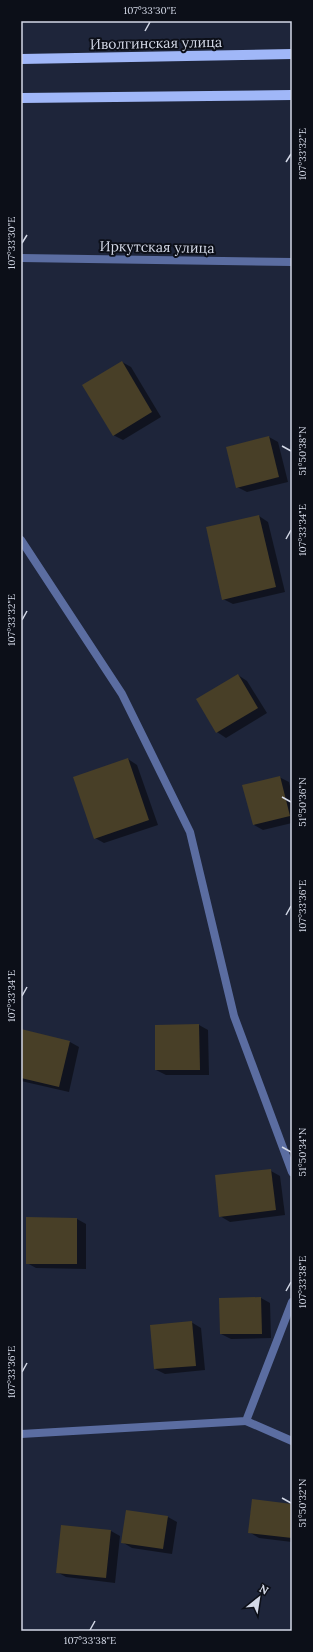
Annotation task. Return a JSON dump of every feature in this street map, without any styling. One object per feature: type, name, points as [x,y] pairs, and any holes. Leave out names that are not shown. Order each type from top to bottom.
[{"type":"main road","name":"Иволгинская улица","points":[[21,59],[292,54]]},
{"type":"main road","points":[[21,98],[292,95]]},
{"type":"street","name":"Иркутская улица","points":[[21,258],[292,262]]},
{"type":"street","points":[[21,540],[122,694],[190,832],[234,1016],[292,1172]]},
{"type":"street","points":[[246,1421],[292,1302]]},
{"type":"street","points":[[21,1434],[246,1421],[292,1441]]},
{"type":"building","points":[[122,361],[152,412],[113,436],[82,385]]},
{"type":"building","points":[[269,436],[279,477],[236,488],[226,447]]},
{"type":"building","points":[[259,515],[276,587],[222,600],[206,527]]},
{"type":"building","points":[[238,674],[258,708],[216,733],[196,699]]},
{"type":"building","points":[[128,758],[149,820],[94,839],[73,777]]},
{"type":"building","points":[[280,776],[290,816],[253,825],[242,785]]},
{"type":"building","points":[[199,1024],[200,1070],[155,1070],[155,1025]]},
{"type":"building","points":[[21,1029],[70,1041],[59,1087],[21,1078]]},
{"type":"building","points":[[271,1169],[276,1210],[219,1217],[215,1175]]},
{"type":"building","points":[[26,1217],[77,1218],[77,1264],[26,1264]]},
{"type":"building","points":[[261,1297],[262,1334],[220,1334],[219,1298]]},
{"type":"building","points":[[192,1321],[196,1366],[154,1369],[150,1325]]},
{"type":"building","points":[[252,1499],[292,1504],[292,1538],[248,1533]]},
{"type":"building","points":[[126,1510],[168,1516],[163,1549],[121,1543]]},
{"type":"building","points":[[61,1525],[111,1530],[106,1578],[56,1573]]}]
